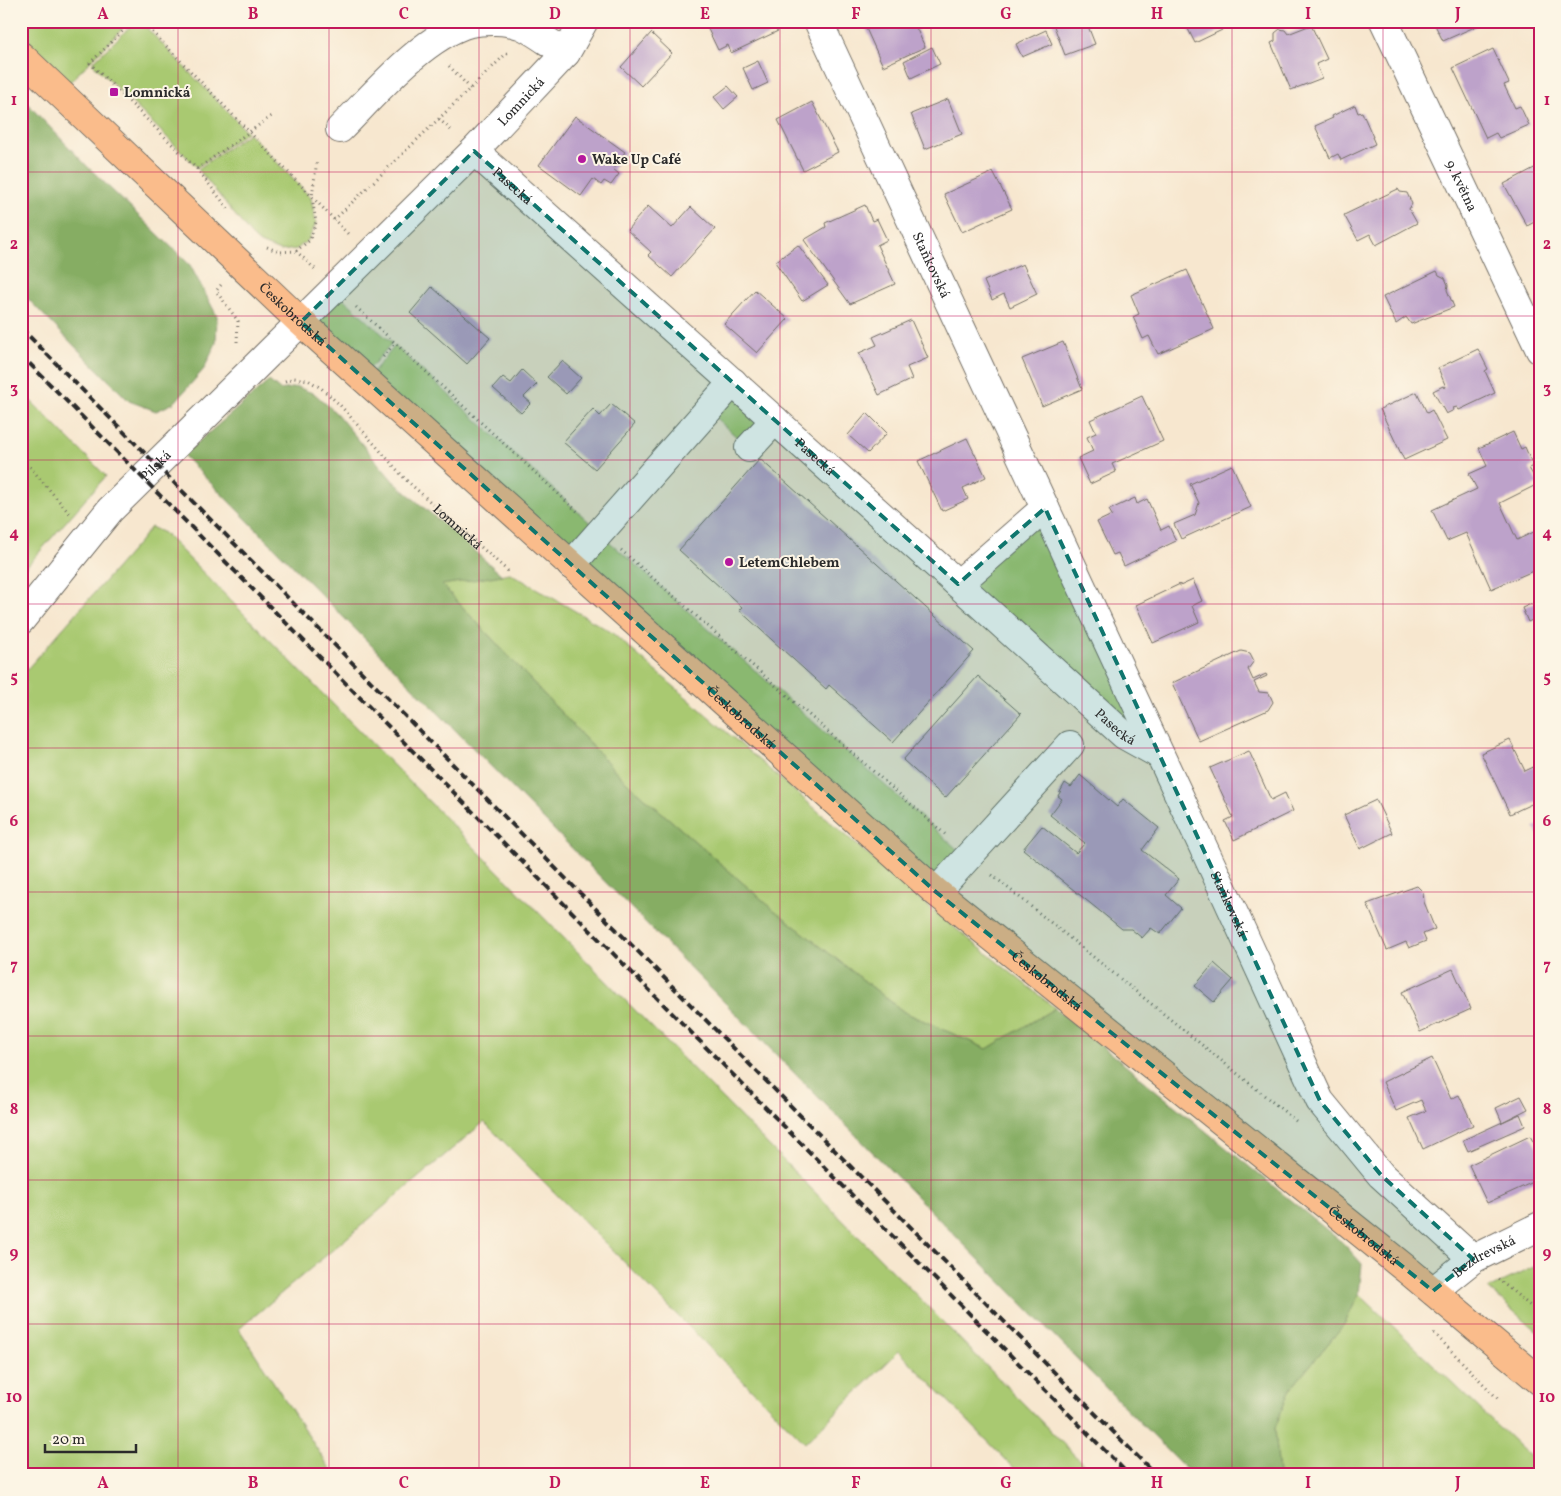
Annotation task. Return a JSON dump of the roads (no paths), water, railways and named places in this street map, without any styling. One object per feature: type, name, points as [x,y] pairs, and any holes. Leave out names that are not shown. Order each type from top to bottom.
[{"type":"main road","name":"Českobrodská","points":[[21,56],[301,322],[936,892],[1433,1291],[1540,1381]]},
{"type":"street","points":[[340,129],[394,75],[428,45],[448,32],[471,23],[493,21],[521,25],[566,54]]},
{"type":"street","name":"Lomnická","points":[[301,322],[474,152],[566,54],[584,21]]},
{"type":"street","name":"Staňkovská","points":[[818,21],[1320,1101],[1381,1175],[1473,1259]]},
{"type":"street","name":"9. května","points":[[1384,21],[1538,340]]},
{"type":"street","name":"Pasecká","points":[[474,152],[733,382],[1124,735],[1160,755]]},
{"type":"street","name":"Pilská","points":[[21,620],[110,510],[301,322]]},
{"type":"street","points":[[571,565],[733,382]]},
{"type":"street","points":[[749,448],[775,420]]},
{"type":"street","points":[[958,584],[1045,508]]},
{"type":"street","points":[[936,892],[1070,745]]},
{"type":"street","name":"Bezdrevská","points":[[1433,1291],[1473,1259],[1540,1226]]},
{"type":"railway","points":[[21,328],[1156,1475]]},
{"type":"railway","points":[[21,355],[1129,1475]]},
{"type":"place","name":"Lomnická","points":[[114,92]]},
{"type":"place","name":"Wake Up Café","points":[[582,159]]},
{"type":"place","name":"LetemChlebem","points":[[729,562]]}]
